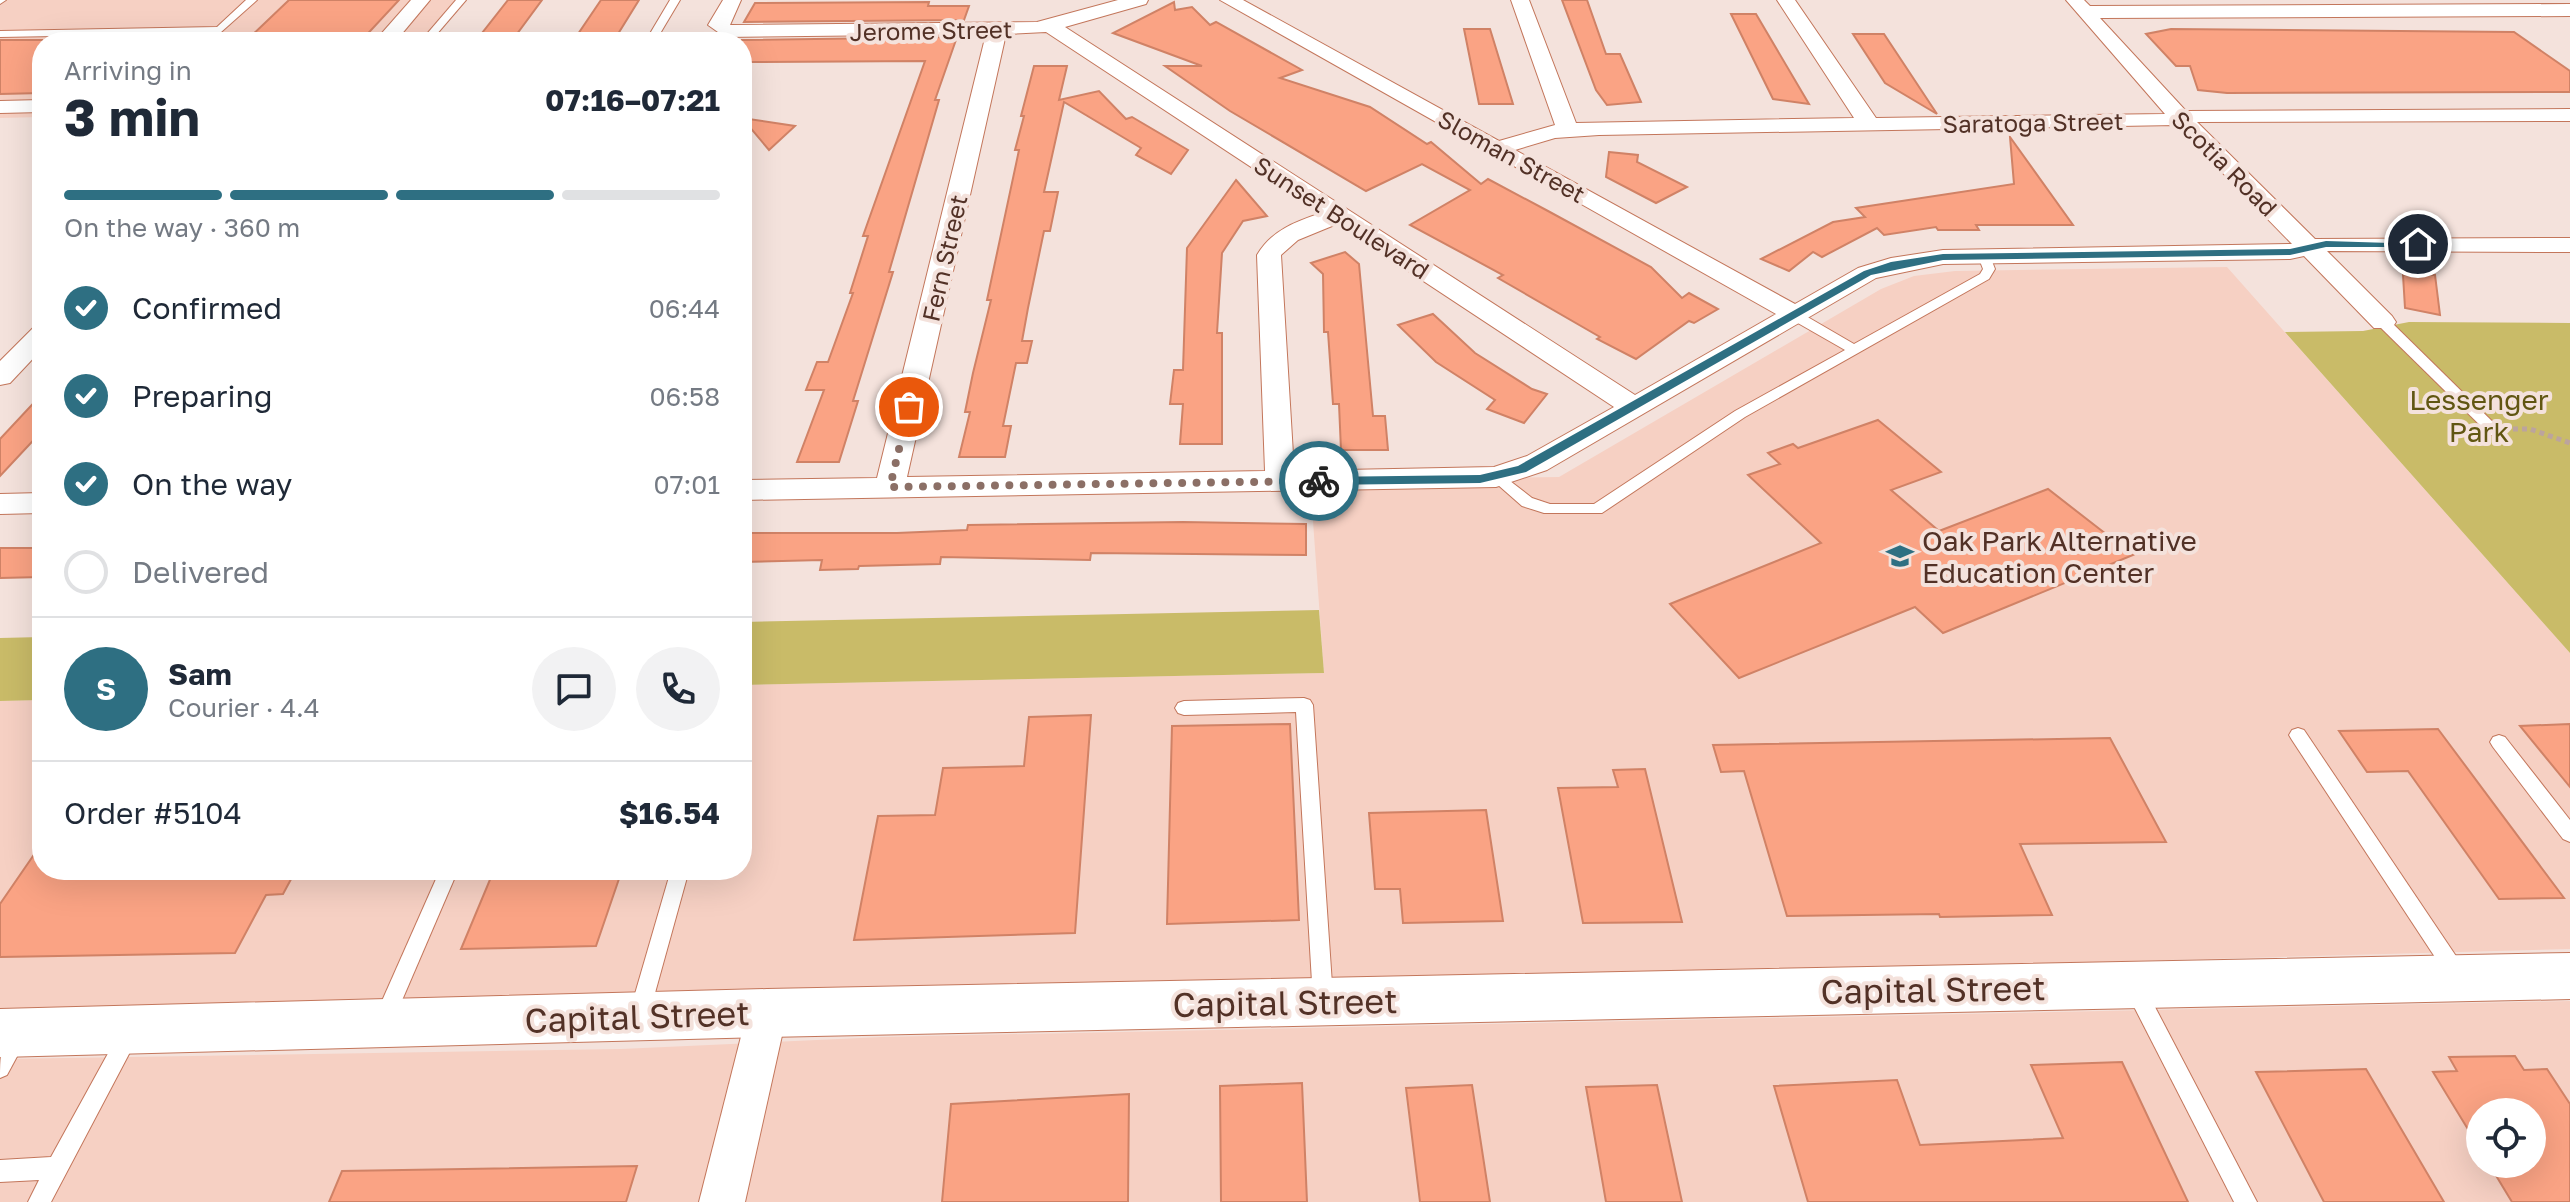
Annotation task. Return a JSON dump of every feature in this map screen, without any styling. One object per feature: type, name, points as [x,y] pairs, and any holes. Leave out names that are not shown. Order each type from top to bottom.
[{"type":"street","points":[[393,32],[421,0]]},
{"type":"street","name":"Jerome Street","points":[[732,0],[718,25],[720,29],[731,32],[1052,27],[1139,0]]},
{"type":"street","name":"Sloman Street","points":[[1229,0],[1794,315]]},
{"type":"street","points":[[1520,0],[1567,129]]},
{"type":"street","points":[[1786,0],[1869,124]]},
{"type":"street","points":[[2079,6],[2570,10]]},
{"type":"street","name":"Scotia Road","points":[[2079,6],[2181,118],[2383,322]]},
{"type":"street","name":"Sunset Boulevard","points":[[1052,27],[1634,407]]},
{"type":"street","name":"Fern Street","points":[[890,487],[997,29]]},
{"type":"street","points":[[4,116],[32,109]]},
{"type":"street","name":"Saratoga Street","points":[[1497,148],[1521,138],[1567,129],[2181,118],[2197,115],[2570,115]]},
{"type":"street","points":[[1280,481],[1269,255],[1276,243],[1285,237],[1339,215]]},
{"type":"street","points":[[752,490],[1496,477],[1537,463],[1867,273],[1891,265],[1943,257],[2290,252],[2326,244],[2570,245]]},
{"type":"street","points":[[0,377],[32,344]]},
{"type":"street","points":[[0,504],[32,503]]},
{"type":"street","name":"Capital Street","points":[[7,1044],[132,1030],[767,1013],[2570,976]]},
{"type":"street","points":[[722,1202],[767,1013]]},
{"type":"lane","points":[[110,32],[220,30],[252,0]]},
{"type":"lane","points":[[434,32],[461,0]]},
{"type":"lane","points":[[656,32],[675,0]]},
{"type":"lane","points":[[0,34],[32,33]]},
{"type":"lane","points":[[1496,477],[1512,492],[1538,506],[1573,511],[1597,509],[1740,414],[1985,276],[1989,269],[1984,256]]},
{"type":"lane","points":[[1794,315],[1855,350]]},
{"type":"lane","points":[[2383,322],[2493,431]]},
{"type":"lane","points":[[1184,708],[1304,705],[1323,1001]]},
{"type":"lane","points":[[2298,735],[2460,978]]},
{"type":"lane","points":[[2499,742],[2570,834]]},
{"type":"lane","points":[[381,1024],[445,880]]},
{"type":"lane","points":[[638,1017],[677,880]]},
{"type":"lane","points":[[2133,986],[2246,1202]]},
{"type":"lane","points":[[39,1202],[132,1030]]},
{"type":"lane","points":[[0,1171],[57,1168]]},
{"type":"path","points":[[2493,431],[2530,429],[2570,443]]},
{"type":"shaded area","points":[[0,0],[455,0],[428,32],[32,32],[32,117],[0,118]]},
{"type":"shaded area","points":[[2227,267],[2570,653],[2570,949],[0,1020],[0,701],[32,700],[32,880],[752,880],[752,685],[1324,673],[1310,480],[1559,477],[1881,289],[1914,276],[1955,271]]},
{"type":"shaded area","points":[[2570,1001],[2570,1202],[0,1202],[0,1059],[621,1049],[882,1037]]},
{"type":"green space","name":"Lessenger Park","points":[[2409,322],[2570,323],[2570,653],[2285,332],[2363,331]]},
{"type":"green space","points":[[1319,610],[1324,673],[752,685],[752,622]]},
{"type":"green space","points":[[32,637],[32,700],[0,701],[0,638]]},
{"type":"building","points":[[289,0],[399,0],[369,32],[255,32]]},
{"type":"building","points":[[508,0],[542,0],[518,32],[483,32]]},
{"type":"building","points":[[601,0],[639,0],[619,32],[579,32]]},
{"type":"building","points":[[1562,0],[1587,0],[1606,54],[1620,54],[1641,102],[1607,105],[1596,90]]},
{"type":"building","points":[[929,2],[928,6],[969,6],[964,20],[744,22],[755,3]]},
{"type":"building","points":[[1174,2],[1175,10],[1192,7],[1210,25],[1216,22],[1302,70],[1280,78],[1370,107],[1427,144],[1431,142],[1481,184],[1488,179],[1651,267],[1682,298],[1689,293],[1718,309],[1694,323],[1689,321],[1636,359],[1597,339],[1600,337],[1498,278],[1503,275],[1410,225],[1470,190],[1422,164],[1366,191],[1230,111],[1165,66],[1202,66],[1113,33]]},
{"type":"building","points":[[1731,14],[1756,14],[1809,104],[1773,99]]},
{"type":"building","points":[[1464,29],[1490,29],[1513,104],[1479,104]]},
{"type":"building","points":[[2171,29],[2514,32],[2570,71],[2570,92],[2227,93],[2198,90],[2190,66],[2176,66],[2146,34]]},
{"type":"building","points":[[1853,34],[1884,34],[1937,114],[1885,83]]},
{"type":"building","points":[[957,37],[935,100],[939,100],[889,272],[893,272],[853,401],[858,401],[839,462],[797,462],[824,390],[806,390],[817,362],[828,362],[853,293],[850,293],[868,236],[863,236],[925,61],[752,62],[752,40]]},
{"type":"building","points":[[0,40],[32,40],[32,93],[0,94]]},
{"type":"building","points":[[1034,66],[1067,66],[1059,100],[1099,91],[1126,119],[1132,117],[1188,150],[1171,174],[1136,155],[1141,148],[1064,102],[1044,192],[1058,192],[1050,231],[1044,231],[1022,341],[1032,341],[1027,363],[1016,363],[1003,426],[1011,426],[1005,457],[959,457],[970,412],[965,412],[991,300],[987,300],[1019,150],[1015,150],[1024,116],[1021,116]]},
{"type":"building","points":[[752,120],[795,126],[769,150],[752,130]]},
{"type":"building","points":[[2010,137],[2073,225],[1976,225],[1979,230],[1938,230],[1936,227],[1884,235],[1877,228],[1822,257],[1813,252],[1789,271],[1761,259],[1833,222],[1865,217],[1856,208],[2014,184]]},
{"type":"building","points":[[1609,152],[1638,155],[1637,162],[1687,187],[1656,203],[1606,177]]},
{"type":"building","points":[[1236,180],[1267,216],[1243,221],[1222,253],[1217,333],[1222,333],[1222,444],[1180,444],[1183,404],[1170,404],[1174,370],[1183,370],[1187,248]]},
{"type":"building","points":[[1345,252],[1359,264],[1373,416],[1385,416],[1388,450],[1341,450],[1339,404],[1333,404],[1328,332],[1324,332],[1323,274],[1311,263]]},
{"type":"building","points":[[2403,275],[2435,275],[2440,315],[2405,308]]},
{"type":"building","points":[[1433,314],[1475,353],[1532,389],[1547,394],[1524,423],[1487,409],[1495,400],[1436,362],[1398,325]]},
{"type":"building","points":[[32,405],[32,442],[0,476],[0,439]]},
{"type":"building","points":[[1878,420],[1941,472],[1891,490],[1939,531],[2048,489],[2133,555],[1943,633],[1915,607],[1739,678],[1670,604],[1821,543],[1748,475],[1780,464],[1768,453],[1793,444],[1798,448]]},
{"type":"building","points":[[1306,524],[1306,555],[1091,553],[1090,560],[941,557],[940,564],[820,570],[822,560],[752,562],[752,533],[897,533],[967,530],[968,525]]},
{"type":"building","points":[[0,548],[32,548],[32,577],[0,578]]},
{"type":"building","points":[[1091,715],[1075,933],[854,940],[878,816],[935,815],[943,768],[1024,766],[1029,717]]},
{"type":"building","points":[[1290,724],[1299,920],[1167,924],[1172,726]]},
{"type":"building","points":[[2570,724],[2570,787],[2520,726]]},
{"type":"building","points":[[2438,729],[2564,898],[2499,899],[2408,771],[2367,772],[2339,731]]},
{"type":"building","points":[[2110,738],[2166,842],[2020,844],[2052,915],[1940,917],[1939,914],[1787,916],[1744,771],[1721,772],[1713,745]]},
{"type":"building","points":[[1645,769],[1682,922],[1583,923],[1558,788],[1618,787],[1613,770]]},
{"type":"building","points":[[1486,810],[1503,921],[1403,923],[1400,889],[1375,889],[1369,813]]},
{"type":"building","points":[[32,858],[32,880],[291,880],[283,894],[266,895],[235,953],[0,957],[0,904]]},
{"type":"building","points":[[490,880],[619,880],[596,946],[461,949]]},
{"type":"building","points":[[2515,1056],[2524,1070],[2547,1069],[2570,1104],[2570,1202],[2512,1202],[2497,1178],[2546,1178],[2546,1098],[2466,1098],[2466,1126],[2433,1072],[2457,1071],[2449,1057]]},
{"type":"building","points":[[2122,1062],[2188,1202],[1808,1202],[1774,1086],[1897,1080],[1920,1145],[2063,1138],[2031,1065]]},
{"type":"building","points":[[2366,1069],[2444,1202],[2324,1202],[2256,1072]]},
{"type":"building","points":[[1302,1083],[1307,1202],[1221,1202],[1220,1086]]},
{"type":"building","points":[[1472,1085],[1490,1202],[1420,1202],[1406,1088]]},
{"type":"building","points":[[1657,1085],[1682,1202],[1606,1202],[1586,1087]]},
{"type":"building","points":[[1129,1094],[1128,1202],[942,1202],[951,1104]]},
{"type":"building","points":[[637,1166],[626,1202],[329,1202],[342,1171]]},
{"type":"way so far","points":[[909,407],[890,487],[1319,481]]},
{"type":"place","name":"Oak Park Alternative Education Center","points":[[1900,556]]},
{"type":"route","points":[[1319,481],[1480,479],[1521,470],[1867,273],[1891,265],[1943,257],[2290,252],[2326,244],[2418,244]]}]
